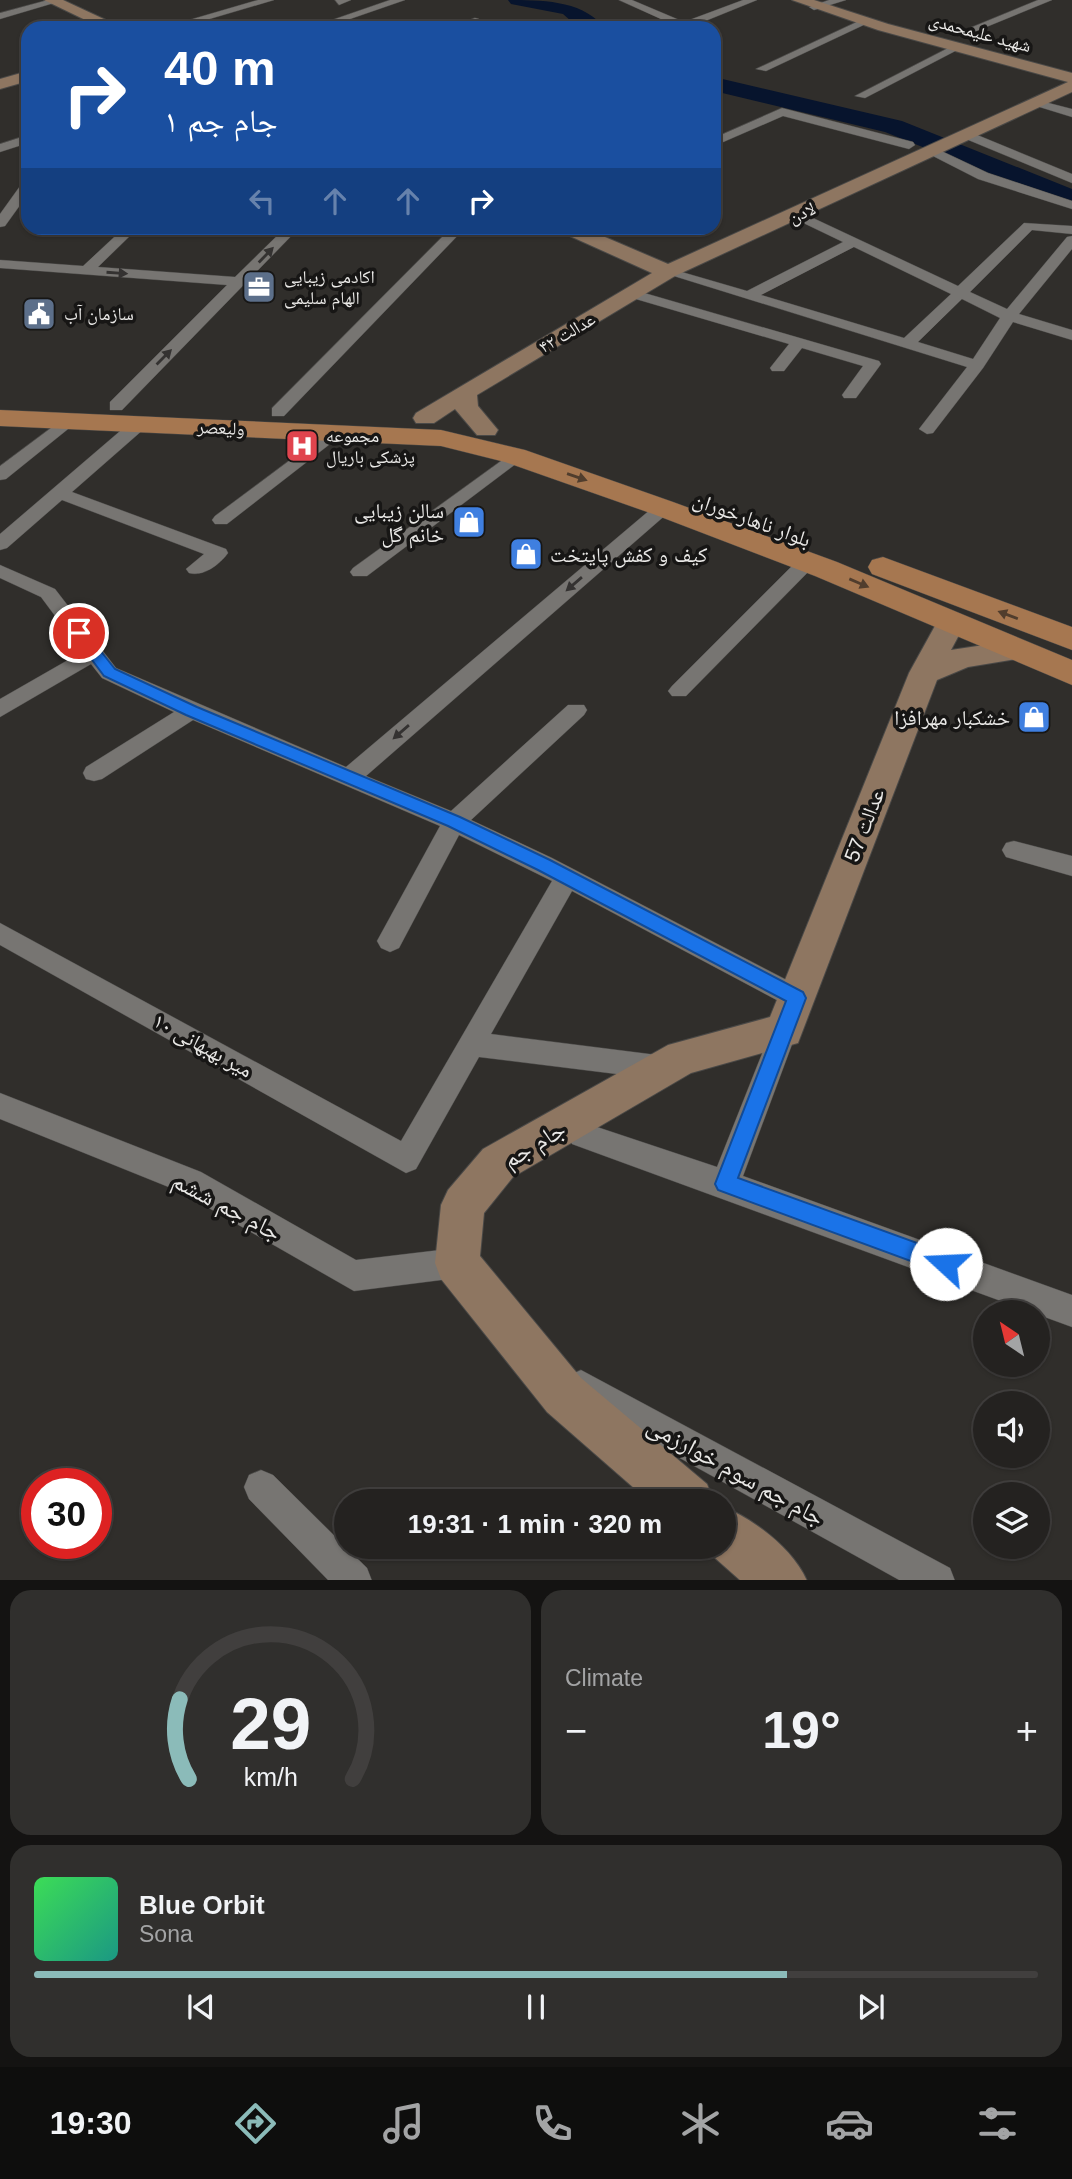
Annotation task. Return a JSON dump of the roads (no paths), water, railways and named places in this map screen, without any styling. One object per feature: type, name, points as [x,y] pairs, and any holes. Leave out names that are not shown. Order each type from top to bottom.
[{"type":"main road","points":[[54,0],[100,21]]},
{"type":"main road","name":"شهید علیمحمدی","points":[[806,3],[865,22],[1072,78]]},
{"type":"main road","points":[[0,84],[21,78]]},
{"type":"main road","points":[[966,137],[1072,86]]},
{"type":"main road","name":"لادن","points":[[668,272],[966,137]]},
{"type":"main road","points":[[584,235],[668,272]]},
{"type":"main road","name":"عدالت ۴۲","points":[[433,428],[465,392],[668,272]]},
{"type":"main road","points":[[465,392],[467,407],[486,430]]},
{"type":"main road","name":"ولیعصر","points":[[1,414],[116,406],[278,412],[433,428]]},
{"type":"main road","name":"ولیعصر","points":[[1,414],[67,421],[333,433],[433,428]]},
{"type":"main road","name":"بلوار ناهارخوران","points":[[433,428],[486,430],[580,456],[959,610],[1017,650],[1072,673]]},
{"type":"main road","name":"بلوار ناهارخوران","points":[[433,428],[663,508],[807,562],[959,610],[1072,639]]},
{"type":"main road","name":"عدالت 57","points":[[791,1014],[923,673],[959,610]]},
{"type":"main road","points":[[923,673],[963,657],[1017,650]]},
{"type":"main road","name":"جام جم","points":[[457,1263],[463,1205],[498,1163],[682,1058],[791,1014]]},
{"type":"main road","points":[[457,1263],[564,1395],[674,1489]]},
{"type":"main road","points":[[736,1542],[781,1580]]},
{"type":"street","points":[[0,16],[54,0]]},
{"type":"street","points":[[193,21],[270,0]]},
{"type":"street","points":[[336,21],[400,0]]},
{"type":"street","points":[[624,0],[668,21]]},
{"type":"street","points":[[696,21],[751,0]]},
{"type":"street","points":[[806,3],[841,0]]},
{"type":"street","points":[[970,30],[1047,0]]},
{"type":"street","points":[[762,69],[865,22]]},
{"type":"street","points":[[861,96],[958,47]]},
{"type":"street","points":[[1037,103],[1072,113]]},
{"type":"street","points":[[721,139],[782,112],[909,145]]},
{"type":"street","points":[[966,137],[1072,179]]},
{"type":"street","points":[[0,148],[21,141]]},
{"type":"street","points":[[935,152],[983,176],[1072,205]]},
{"type":"street","points":[[0,223],[21,194]]},
{"type":"street","points":[[798,215],[1009,316],[1072,335]]},
{"type":"street","points":[[907,344],[1029,226],[1072,230]]},
{"type":"street","points":[[87,270],[124,235]]},
{"type":"street","points":[[116,406],[285,235]]},
{"type":"street","points":[[278,412],[451,235]]},
{"type":"street","points":[[927,429],[977,365],[1009,316],[1072,240]]},
{"type":"street","points":[[748,296],[854,242]]},
{"type":"street","points":[[0,264],[239,282]]},
{"type":"street","points":[[668,272],[977,365]]},
{"type":"street","points":[[634,294],[873,364],[850,395]]},
{"type":"street","points":[[778,368],[799,342]]},
{"type":"street","points":[[0,475],[67,421]]},
{"type":"street","points":[[0,544],[139,424]]},
{"type":"street","points":[[221,520],[333,433]]},
{"type":"street","points":[[360,572],[515,456]]},
{"type":"street","points":[[59,493],[219,553],[196,569]]},
{"type":"street","points":[[351,776],[663,508]]},
{"type":"street","points":[[679,691],[807,562]]},
{"type":"street","points":[[0,571],[48,593],[109,673],[191,711],[351,776],[567,877],[791,1014],[725,1184]]},
{"type":"street","points":[[0,709],[95,653]]},
{"type":"street","points":[[390,940],[454,822],[576,710]]},
{"type":"street","points":[[94,773],[191,711]]},
{"type":"street","points":[[1014,850],[1072,866]]},
{"type":"street","points":[[567,877],[472,1044],[664,1068]]},
{"type":"street","name":"۱۰ میر بهبهانی","points":[[0,933],[406,1159],[472,1044]]},
{"type":"street","name":"جام جم ششم","points":[[0,1106],[191,1182],[354,1276],[457,1263]]},
{"type":"street","points":[[582,1135],[725,1184],[1072,1311]]},
{"type":"street","name":"جام جم سوم خوارزمی","points":[[536,1360],[937,1580]]},
{"type":"street","points":[[261,1487],[354,1580]]},
{"type":"waterway","points":[[518,0],[569,9],[586,21]]},
{"type":"waterway","points":[[721,86],[893,126],[1072,199]]},
{"type":"place","name":"اکادمی زیبایی الهام سلیمی","points":[[259,287]]},
{"type":"place","name":"سازمان آب","points":[[39,314]]},
{"type":"place","name":"مجموعه پزشکی باریال","points":[[302,446]]},
{"type":"place","name":"سالن زیبایی خانم گل","points":[[469,522]]},
{"type":"place","name":"کیف و کفش پایتخت","points":[[526,554]]},
{"type":"place","name":"خشكبار مهرافزا","points":[[1034,717]]}]
